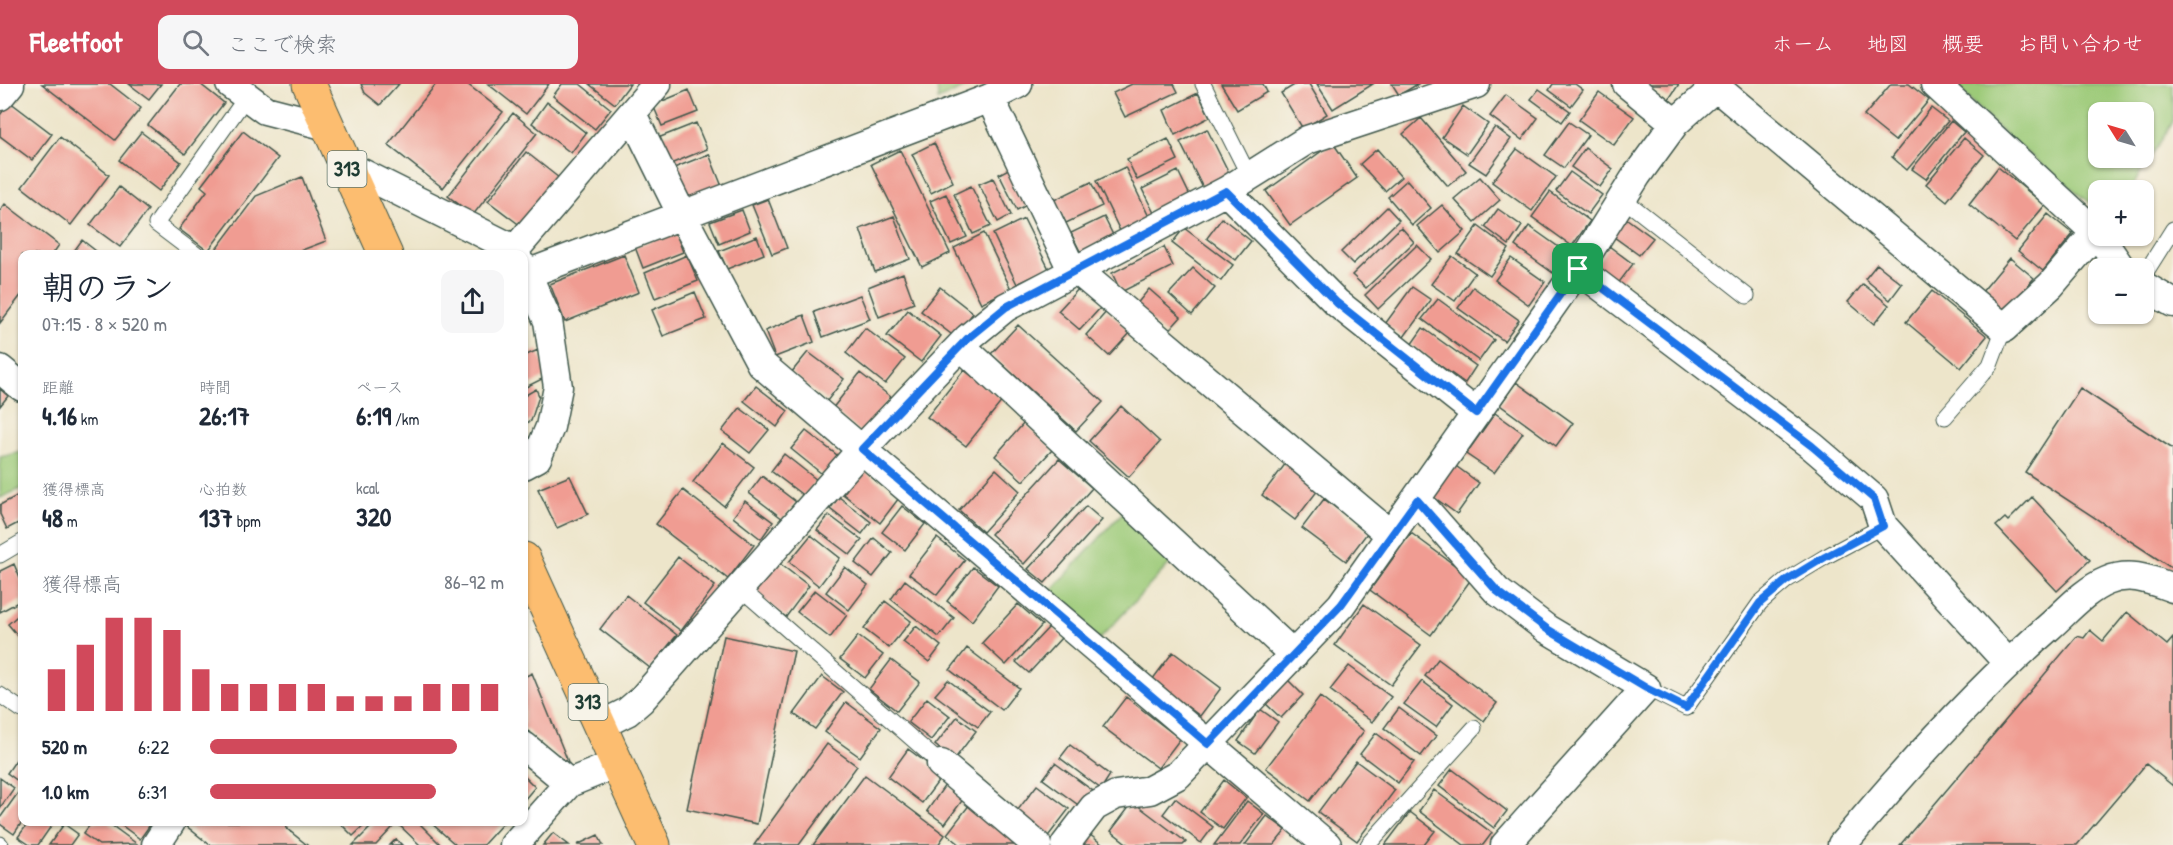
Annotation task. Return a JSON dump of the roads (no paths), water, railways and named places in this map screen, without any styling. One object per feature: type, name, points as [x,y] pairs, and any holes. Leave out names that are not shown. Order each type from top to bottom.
[{"type":"main road","name":"313","points":[[309,84],[384,250]]},
{"type":"main road","name":"313","points":[[528,568],[654,845]]},
{"type":"street","points":[[0,96],[10,84]]},
{"type":"street","points":[[528,251],[657,84]]},
{"type":"street","points":[[528,260],[682,215],[990,98],[1018,84]]},
{"type":"street","points":[[1627,84],[1675,123]]},
{"type":"street","points":[[1935,84],[2088,225]]},
{"type":"street","points":[[599,726],[627,712],[641,700],[862,449],[961,346],[1006,307],[1226,191],[1307,140],[1468,85]]},
{"type":"street","points":[[1065,845],[1094,807],[1116,795],[1150,790],[1178,775],[1341,605],[1578,269],[1622,198],[1675,123],[1718,85],[2004,328],[2051,285],[2088,245]]},
{"type":"street","points":[[238,90],[266,110],[327,126]]},
{"type":"street","points":[[990,98],[1075,271],[1391,535]]},
{"type":"street","points":[[632,114],[682,215],[761,364],[1327,845]]},
{"type":"street","points":[[346,165],[506,245],[510,250]]},
{"type":"street","points":[[1226,191],[1337,303],[1476,413]]},
{"type":"street","points":[[1578,269],[1812,446],[1874,499],[1883,526],[2008,663]]},
{"type":"street","points":[[528,279],[548,321],[558,387],[550,427],[537,458],[528,463]]},
{"type":"street","points":[[2154,292],[2173,303]]},
{"type":"street","points":[[961,346],[1294,655]]},
{"type":"street","points":[[0,369],[18,384]]},
{"type":"street","points":[[1417,500],[1497,591],[1547,629],[1646,688],[1504,845]]},
{"type":"street","points":[[1842,845],[1946,726],[2008,663],[2088,592],[2107,581],[2132,575],[2173,588]]},
{"type":"street","points":[[528,749],[569,783]]},
{"type":"street","points":[[514,845],[569,783],[616,764]]},
{"type":"street","points":[[941,764],[1037,845]]},
{"type":"street","points":[[156,845],[168,826]]},
{"type":"lane","points":[[1203,84],[1250,176]]},
{"type":"lane","points":[[190,250],[156,224],[238,90]]},
{"type":"lane","points":[[1622,198],[1747,296]]},
{"type":"lane","points":[[2154,259],[2173,229]]},
{"type":"lane","points":[[1945,417],[1990,365],[2004,328]]},
{"type":"lane","points":[[1646,688],[1686,708],[1760,603],[1787,580],[1883,526]]},
{"type":"lane","points":[[0,555],[18,544]]},
{"type":"lane","points":[[740,588],[941,764]]},
{"type":"lane","points":[[0,695],[18,707]]},
{"type":"lane","points":[[1368,845],[1474,728]]}]
